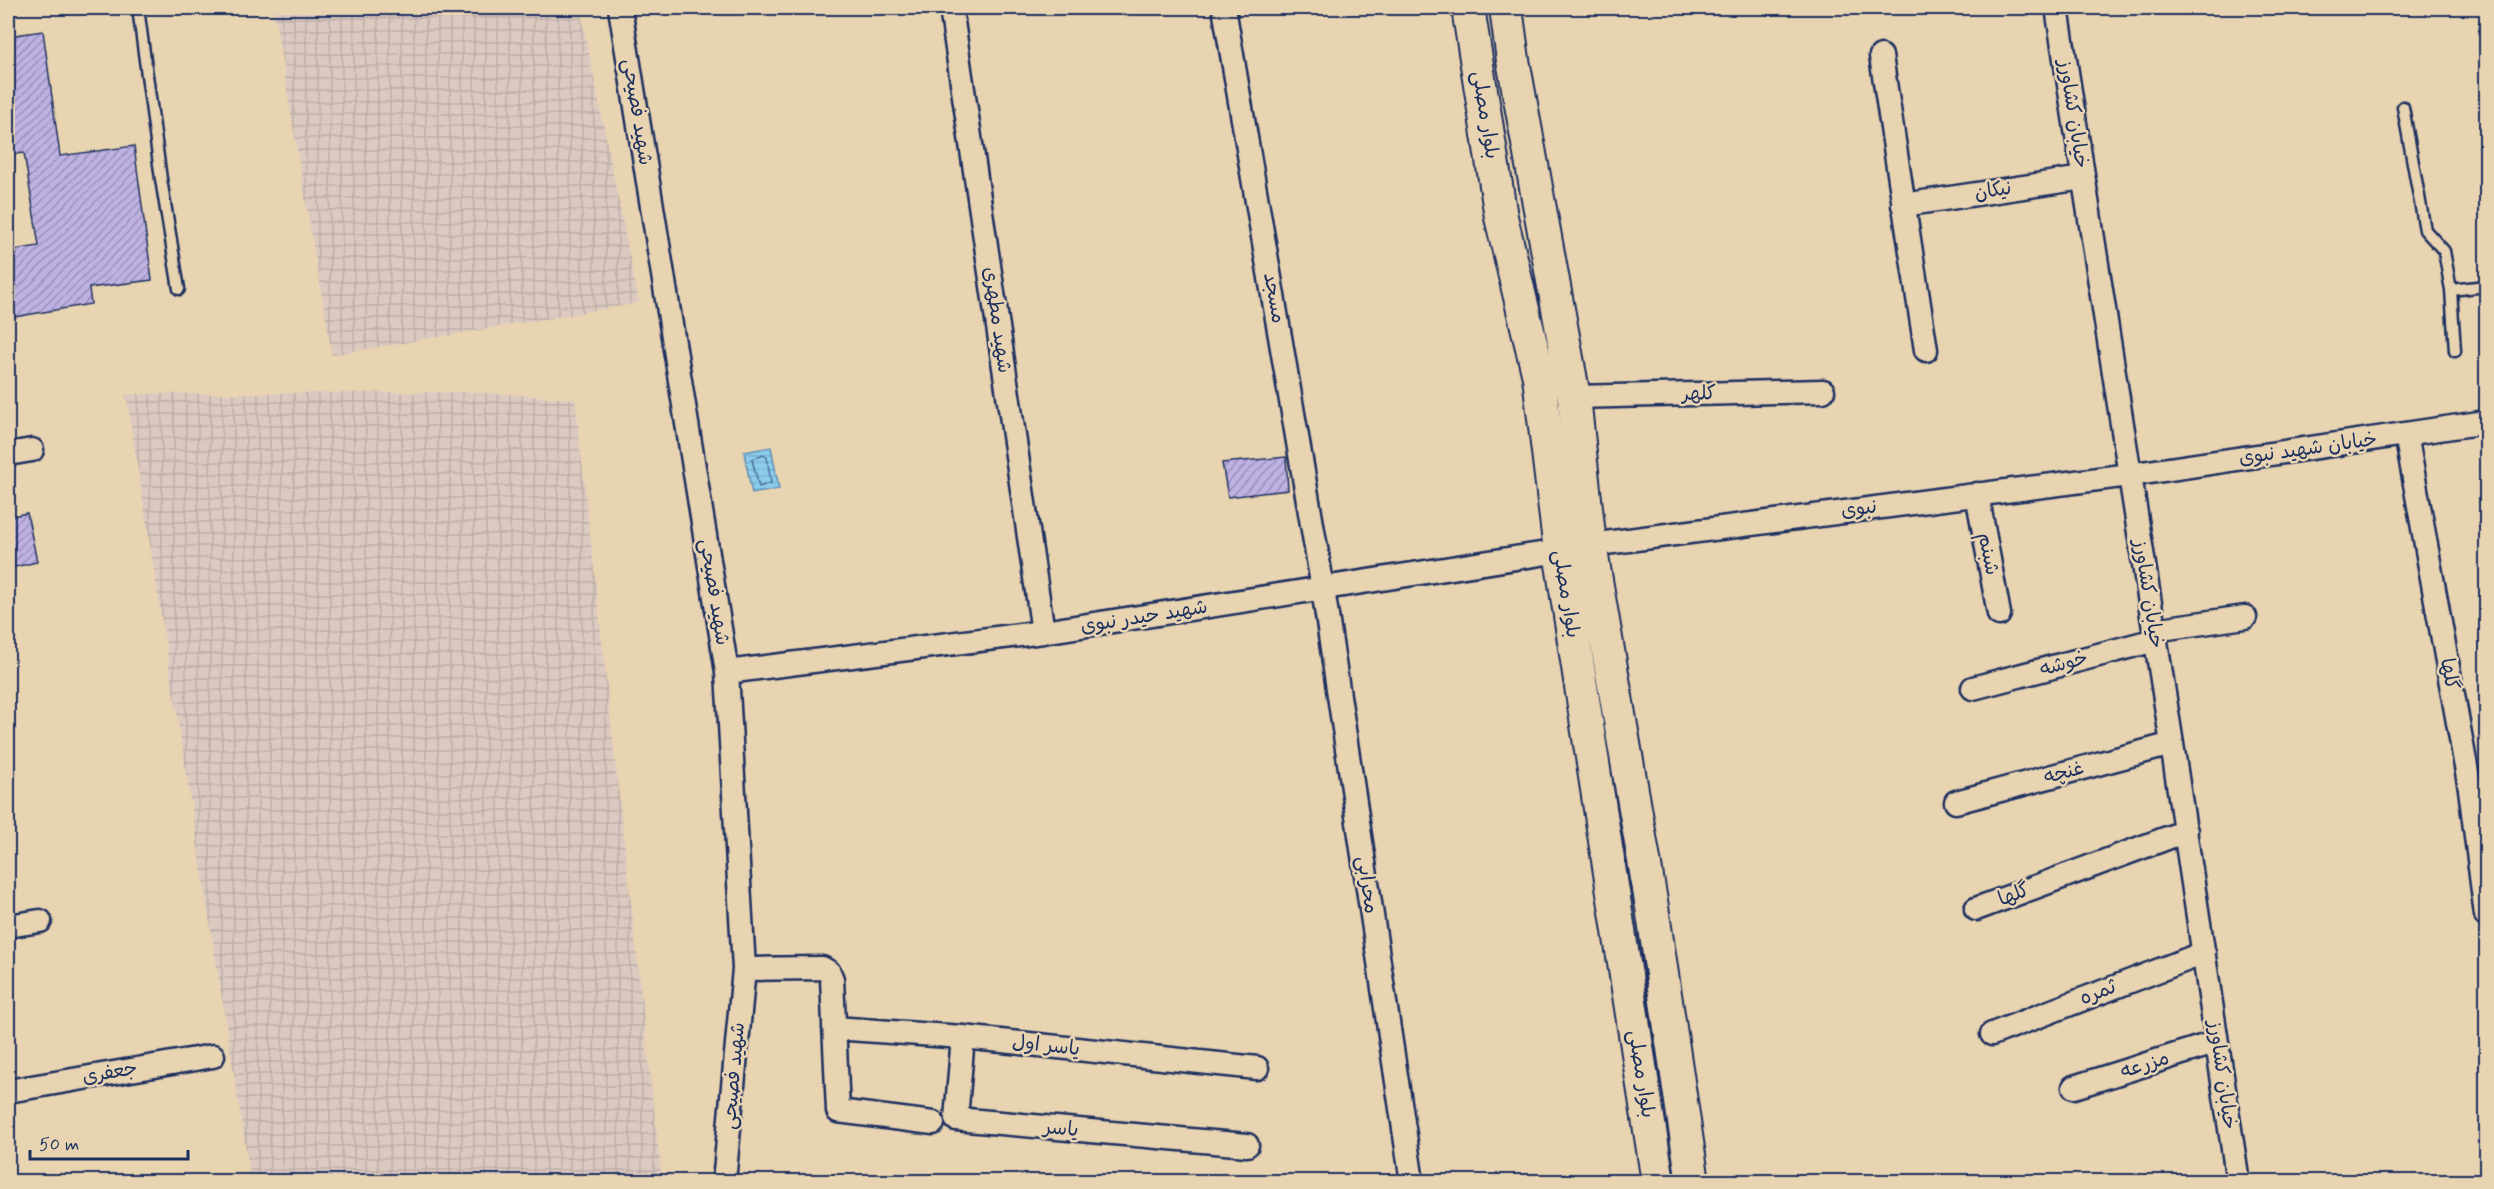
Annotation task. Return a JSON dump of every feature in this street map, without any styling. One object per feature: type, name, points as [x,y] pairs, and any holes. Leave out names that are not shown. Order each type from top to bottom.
[{"type":"main road","name":"بلوار مصلی","points":[[1468,8],[1501,217],[1539,377],[1560,551],[1658,1182]]},
{"type":"main road","name":"بلوار مصلی","points":[[1506,8],[1513,60],[1574,397],[1590,545],[1652,907],[1693,1182]]},
{"type":"main road","points":[[1560,551],[1590,545]]},
{"type":"street","name":"شهید فصیحی","points":[[620,8],[726,672],[744,969],[724,1182]]},
{"type":"street","name":"شهید مطهری","points":[[951,8],[1043,632]]},
{"type":"street","name":"مسجد","points":[[1224,8],[1323,589]]},
{"type":"street","name":"خیابان کشاورز","points":[[2057,8],[2186,831],[2238,1182]]},
{"type":"street","points":[[1881,56],[1926,350]]},
{"type":"street","name":"نیکان","points":[[1903,205],[2083,178]]},
{"type":"street","name":"کلهر","points":[[1574,397],[1823,391]]},
{"type":"street","name":"خیابان شهید نبوی","points":[[2129,475],[2487,422]]},
{"type":"street","name":"گلها","points":[[2406,434],[2478,788],[2487,915]]},
{"type":"street","points":[[8,454],[32,450]]},
{"type":"street","name":"نبوی","points":[[1590,545],[2129,475]]},
{"type":"street","name":"شبنم","points":[[1977,494],[1999,614]]},
{"type":"street","name":"شهید حیدر نبوی","points":[[726,672],[1043,632],[1560,551]]},
{"type":"street","name":"محرابی","points":[[1323,589],[1412,1182]]},
{"type":"street","name":"خوشه","points":[[1973,688],[2155,635],[2245,617]]},
{"type":"street","name":"غنچه","points":[[1956,802],[2172,744]]},
{"type":"street","name":"گلها","points":[[1977,909],[2186,831]]},
{"type":"street","points":[[8,926],[40,921]]},
{"type":"street","name":"ثمره","points":[[1992,1034],[2204,953]]},
{"type":"street","points":[[744,969],[822,968],[829,972],[832,979],[838,1111],[933,1123]]},
{"type":"street","name":"یاسر اول","points":[[834,1028],[963,1037],[1257,1068]]},
{"type":"street","name":"یاسر","points":[[963,1037],[956,1119],[1247,1145]]},
{"type":"street","name":"مزرعه","points":[[2074,1087],[2217,1042]]},
{"type":"street","name":"جعفری","points":[[8,1091],[213,1056]]},
{"type":"lane","points":[[138,8],[161,179],[179,289]]},
{"type":"lane","points":[[2403,107],[2425,230],[2444,251],[2451,290],[2455,351]]},
{"type":"lane","points":[[2451,290],[2487,286]]},
{"type":"shaded area","points":[[273,8],[580,8],[639,303],[332,355]]},
{"type":"shaded area","points":[[474,392],[575,399],[662,1181],[251,1181],[126,394]]},
{"type":"water","points":[[771,447],[779,489],[752,494],[744,452]]},
{"type":"building","points":[[43,31],[60,156],[134,146],[152,280],[89,288],[91,304],[8,318],[8,251],[39,246],[24,153],[8,155],[8,36]]},
{"type":"building","points":[[1286,457],[1288,490],[1228,497],[1222,463]]},
{"type":"building","points":[[27,513],[37,562],[10,568],[8,517]]}]
